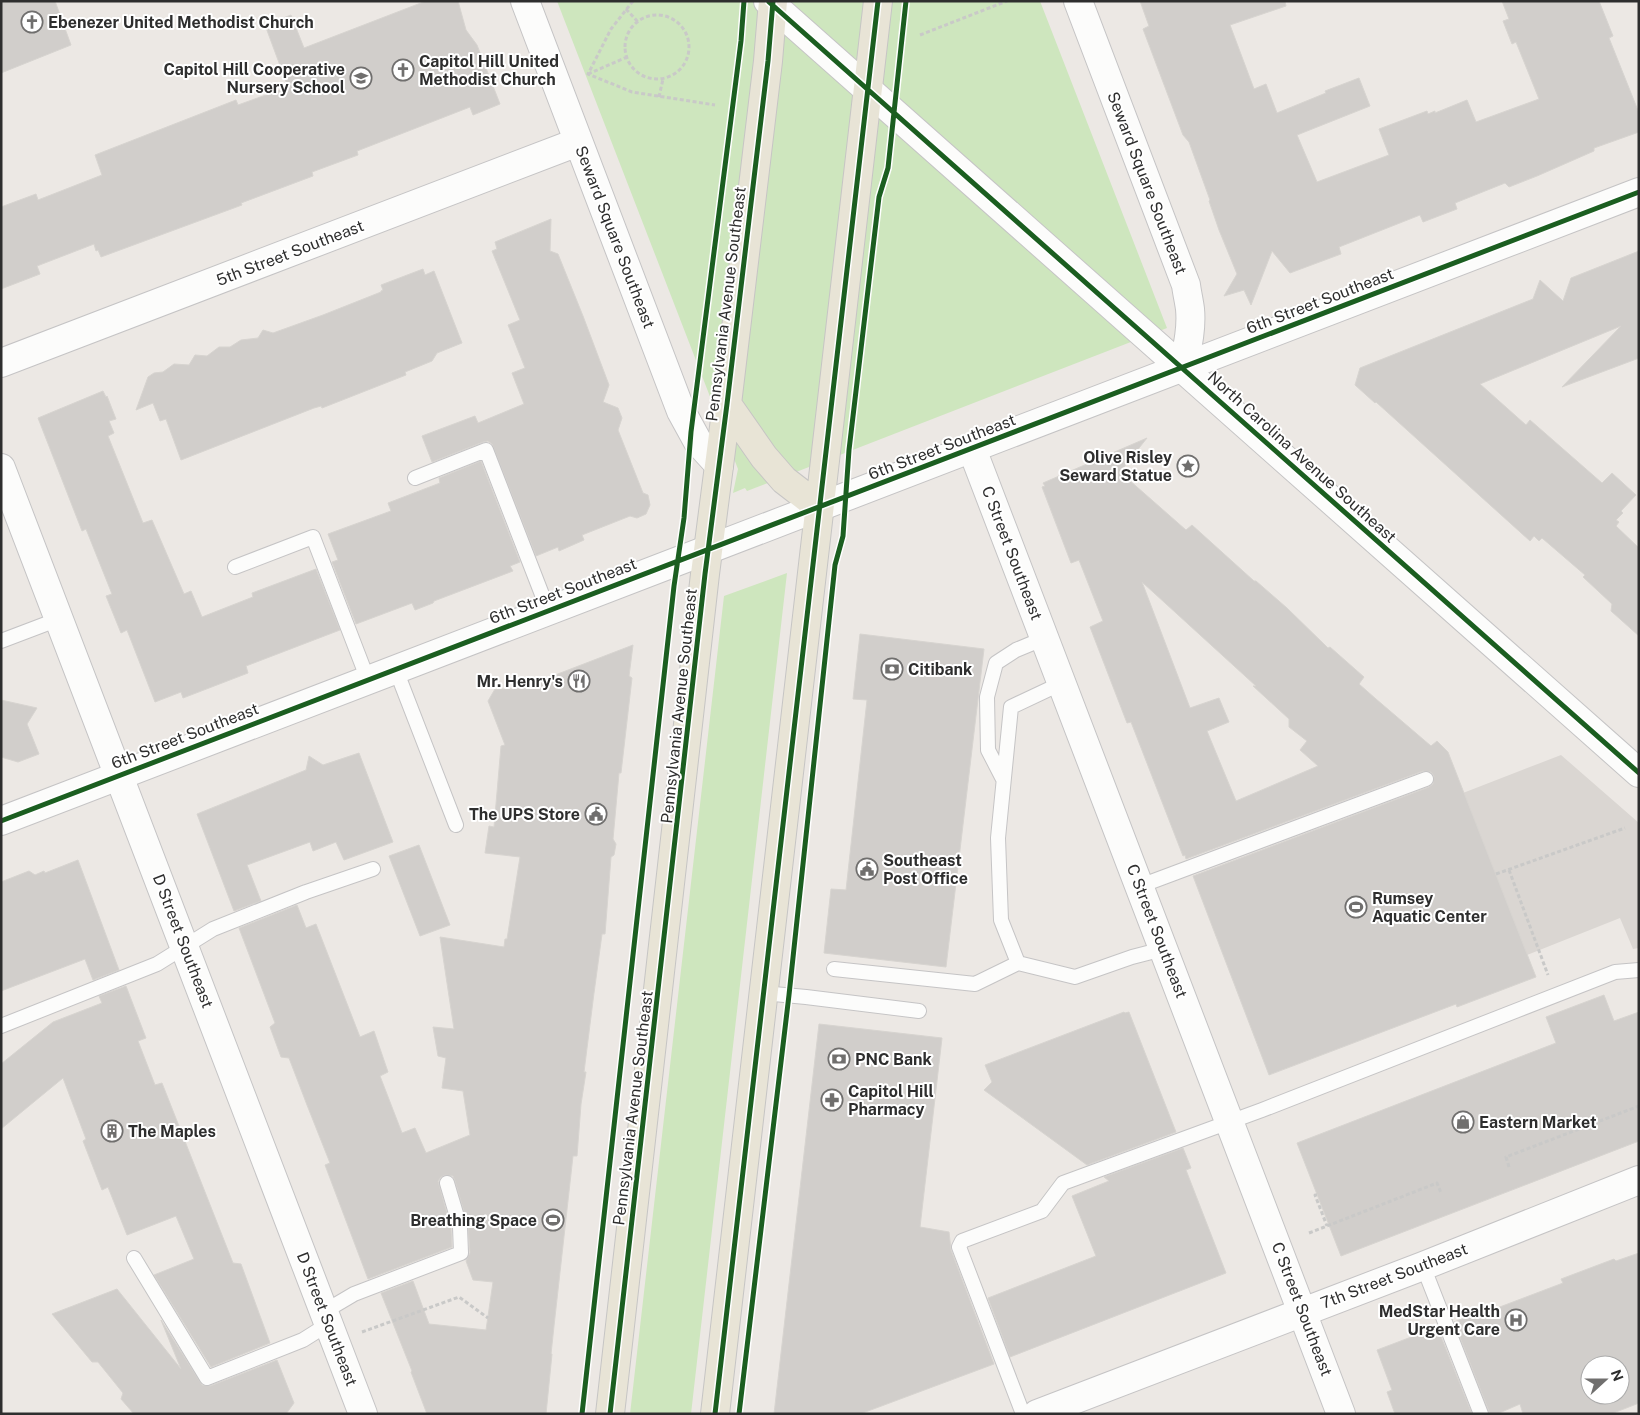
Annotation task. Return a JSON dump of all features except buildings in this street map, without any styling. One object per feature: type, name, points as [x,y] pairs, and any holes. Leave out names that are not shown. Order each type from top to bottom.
[{"type":"main road","points":[[715,1414],[878,1]]},
{"type":"main road","name":"Pennsylvania Avenue Southeast","points":[[610,1414],[768,61],[772,3]]},
{"type":"main road","points":[[727,404],[764,457],[784,480],[819,507]]},
{"type":"street","name":"Seward Square Southeast","points":[[525,1],[681,411],[698,442],[720,465]]},
{"type":"street","name":"Seward Square Southeast","points":[[1078,1],[1186,285],[1190,308],[1190,322],[1183,368]]},
{"type":"street","name":"North Carolina Avenue Southeast","points":[[772,3],[1639,773]]},
{"type":"street","name":"5th Street Southeast","points":[[1,364],[578,142]]},
{"type":"street","name":"6th Street Southeast","points":[[1,821],[1639,192]]},
{"type":"street","name":"C Street Southeast","points":[[972,449],[1341,1414]]},
{"type":"street","name":"D Street Southeast","points":[[1,468],[363,1414]]},
{"type":"street","name":"7th Street Southeast","points":[[1037,1414],[1423,1266],[1639,1180]]},
{"type":"lane","points":[[415,478],[486,450],[548,610]]},
{"type":"lane","points":[[235,568],[313,537],[368,680]]},
{"type":"lane","points":[[1,641],[59,619]]},
{"type":"lane","points":[[1004,779],[988,750],[987,697],[996,663],[1016,650],[1045,638]]},
{"type":"lane","points":[[396,670],[456,825]]},
{"type":"lane","points":[[1018,963],[1001,920],[998,838],[1011,707],[1062,683]]},
{"type":"lane","points":[[1140,886],[1426,779]]},
{"type":"lane","points":[[1,1026],[157,964],[214,929],[306,892],[373,869]]},
{"type":"lane","points":[[834,969],[975,984],[1018,963],[1076,977],[1163,948]]},
{"type":"lane","points":[[1023,1414],[959,1247],[962,1241],[1042,1211],[1063,1183],[1230,1122],[1615,972],[1639,970]]},
{"type":"lane","points":[[763,993],[806,996],[919,1011]]},
{"type":"lane","points":[[134,1258],[206,1378],[302,1340],[322,1328],[332,1306],[354,1294],[461,1253],[460,1227],[446,1183]]},
{"type":"lane","points":[[1423,1266],[1481,1414]]},
{"type":"path","points":[[588,74],[606,37],[633,1]]},
{"type":"path","points":[[920,35],[1007,1]]},
{"type":"path","points":[[626,9],[638,22]]},
{"type":"path","points":[[650,16],[664,16],[676,22],[685,32],[689,45],[685,64],[676,74],[654,80],[637,72],[627,57],[626,42],[628,34],[638,22],[650,16]]},
{"type":"path","points":[[588,74],[627,57]]},
{"type":"path","points":[[588,74],[632,92],[715,105]]},
{"type":"path","points":[[659,97],[663,79]]},
{"type":"path","points":[[1496,874],[1625,828]]},
{"type":"path","points":[[1509,870],[1555,995]]},
{"type":"path","points":[[1509,1167],[1506,1157],[1639,1106]]},
{"type":"path","points":[[1309,1233],[1437,1183],[1441,1193]]},
{"type":"path","points":[[1317,1195],[1315,1195],[1327,1226]]},
{"type":"path","points":[[392,1321],[459,1297],[488,1318]]},
{"type":"green space","points":[[557,1],[1040,1],[1167,328],[747,491],[745,488],[733,493],[738,469]]},
{"type":"green space","points":[[787,573],[691,1414],[630,1414],[724,596]]},
{"type":"shaded area","points":[[1561,755],[1639,823],[1639,948],[1633,949],[1620,918],[1527,955],[1463,793]]},
{"type":"cycle path","points":[[582,1414],[674,586],[684,518],[691,432],[741,41],[744,1]]},
{"type":"cycle path","points":[[610,1414],[705,574],[768,61],[773,1]]},
{"type":"cycle path","points":[[715,1414],[878,1]]},
{"type":"cycle path","points":[[739,1414],[789,995],[835,565],[843,536],[849,450],[879,197],[888,168],[906,1]]},
{"type":"cycle path","points":[[769,2],[1639,773]]},
{"type":"cycle path","points":[[1,821],[1639,192]]},
{"type":"place","name":"Ebenezer United Methodist Church","points":[[32,22]]},
{"type":"place","name":"Capitol Hill United Methodist Church","points":[[403,70]]},
{"type":"place","name":"Capitol Hill Cooperative Nursery School","points":[[361,78]]},
{"type":"place","name":"Olive Risley Seward Statue","points":[[1188,466]]},
{"type":"place","name":"Citibank","points":[[892,669]]},
{"type":"place","name":"Mr. Henry's","points":[[579,681]]},
{"type":"place","name":"The UPS Store","points":[[596,814]]},
{"type":"place","name":"Southeast Post Office","points":[[867,869]]},
{"type":"place","name":"Rumsey Aquatic Center","points":[[1356,907]]},
{"type":"place","name":"PNC Bank","points":[[839,1059]]},
{"type":"place","name":"Capitol Hill Pharmacy","points":[[832,1100]]},
{"type":"place","name":"Eastern Market","points":[[1463,1122]]},
{"type":"place","name":"The Maples","points":[[112,1131]]},
{"type":"place","name":"Breathing Space","points":[[553,1220]]},
{"type":"place","name":"MedStar Health Urgent Care","points":[[1516,1320]]}]
